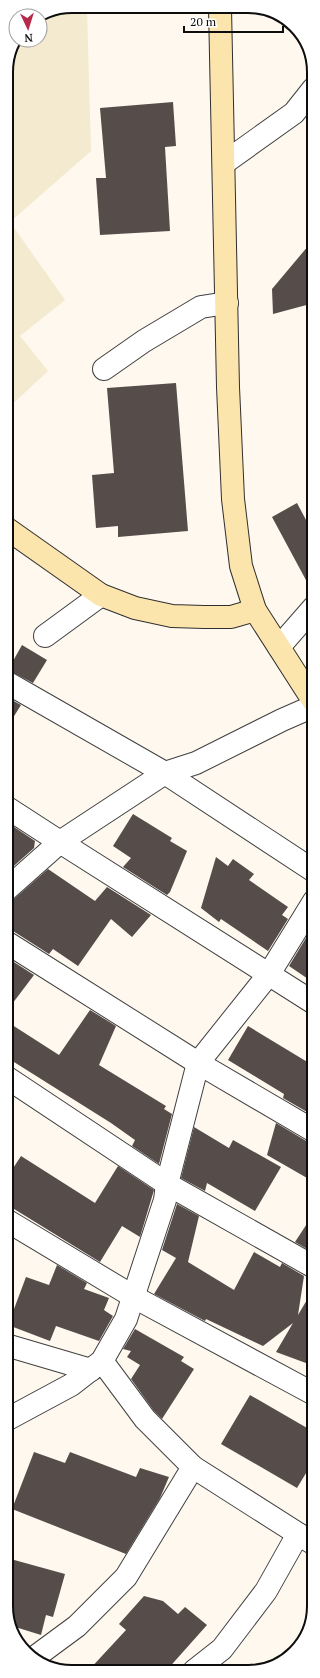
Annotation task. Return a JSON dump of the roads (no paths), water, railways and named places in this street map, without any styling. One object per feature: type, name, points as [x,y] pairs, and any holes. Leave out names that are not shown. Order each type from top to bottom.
[{"type":"street","points":[[220,13],[228,387],[233,499],[241,566],[255,610],[307,691]]},
{"type":"street","points":[[224,163],[294,113],[307,98]]},
{"type":"street","points":[[104,369],[144,341],[201,307],[227,303]]},
{"type":"street","points":[[13,533],[101,595],[136,608],[172,616],[231,617],[255,610]]},
{"type":"street","points":[[45,636],[101,595]]},
{"type":"street","points":[[279,647],[307,615]]},
{"type":"street","points":[[13,686],[165,773],[307,866]]},
{"type":"street","points":[[13,884],[60,842],[165,773],[196,763],[307,709]]},
{"type":"street","points":[[13,812],[307,998]]},
{"type":"street","points":[[13,1416],[71,1385],[97,1365],[126,1319],[165,1200],[167,1184],[198,1063],[269,974],[307,912]]},
{"type":"street","points":[[13,946],[198,1063],[307,1127]]},
{"type":"street","points":[[13,1082],[167,1184],[307,1262]]},
{"type":"street","points":[[13,1224],[134,1297],[307,1390]]},
{"type":"street","points":[[13,1347],[97,1365],[145,1419],[194,1467],[306,1539],[222,1649],[202,1665]]},
{"type":"street","points":[[38,1655],[77,1626],[126,1577],[194,1467]]}]
